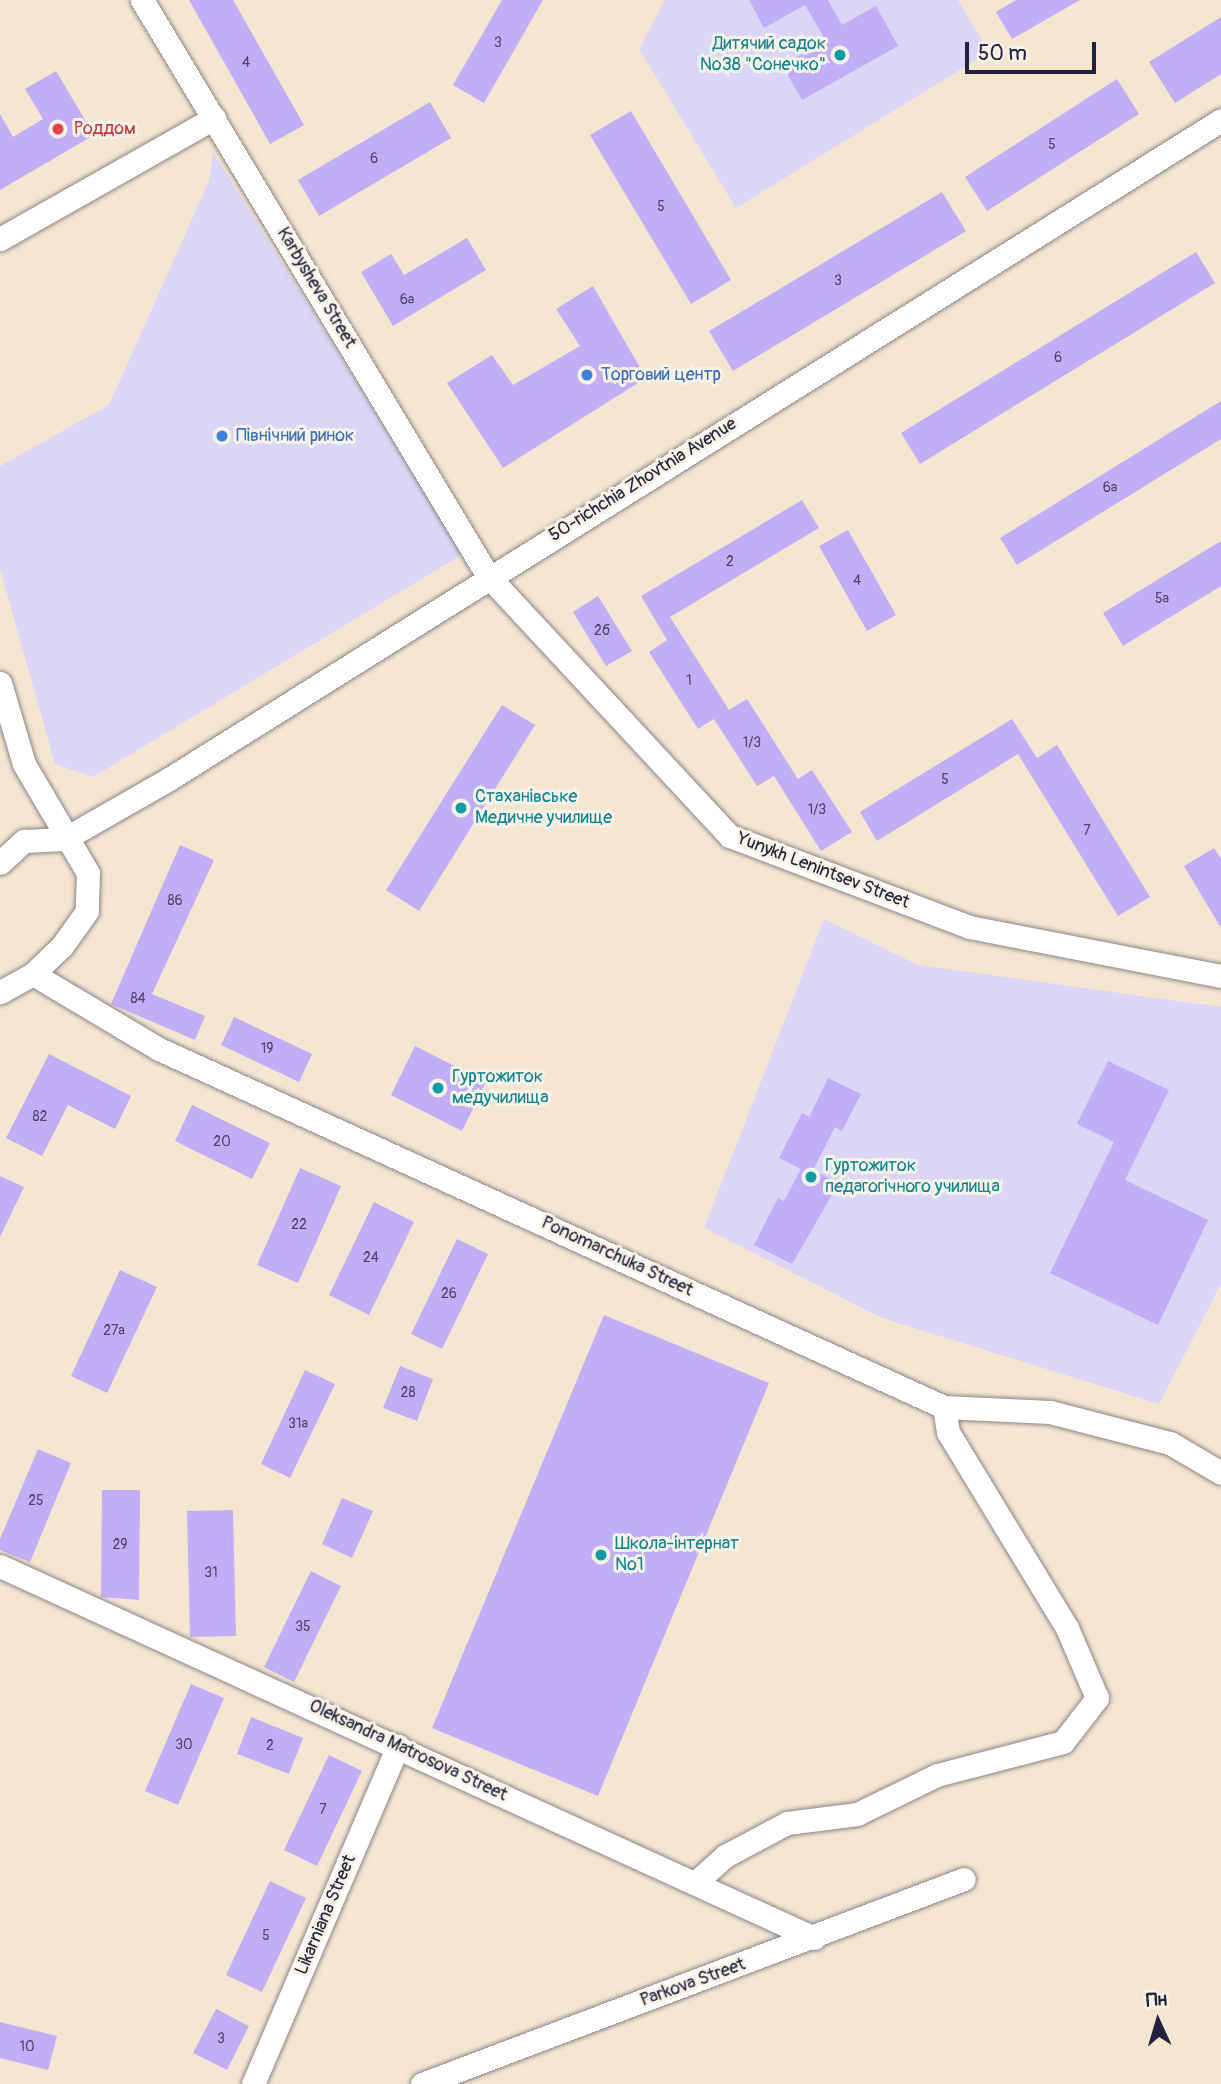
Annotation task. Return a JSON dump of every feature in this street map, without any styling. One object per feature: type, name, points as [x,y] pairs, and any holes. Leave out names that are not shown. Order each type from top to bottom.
[{"type":"street","name":"Karbysheva Street","points":[[142,0],[488,576]]},
{"type":"street","points":[[0,239],[214,118]]},
{"type":"street","name":"50-richchia Zhovtnia Avenue","points":[[64,839],[169,779],[488,576],[1221,120]]},
{"type":"street","name":"Yunykh Lenintsev Street","points":[[488,576],[730,836],[968,927],[1221,976]]},
{"type":"street","points":[[0,683],[23,764],[64,839],[88,873],[88,911],[33,974],[0,992]]},
{"type":"street","points":[[0,863],[24,841],[64,839]]},
{"type":"street","name":"Ponomarchuka Street","points":[[33,974],[159,1049],[944,1407],[1050,1412],[1170,1443],[1221,1473]]},
{"type":"street","points":[[695,1883],[725,1856],[787,1823],[857,1814],[937,1775],[1063,1742],[1097,1698],[1067,1628],[948,1432],[944,1407]]},
{"type":"street","name":"Oleksandra Matrosova Street","points":[[0,1566],[814,1938]]},
{"type":"street","name":"Likarniana Street","points":[[253,2084],[398,1746]]},
{"type":"street","name":"Parkova Street","points":[[422,2084],[814,1938],[964,1879]]},
{"type":"shaded area","points":[[665,0],[958,0],[989,52],[736,208],[639,49]]},
{"type":"shaded area","name":"Північний ринок","points":[[213,152],[463,554],[93,777],[55,764],[0,569],[0,466],[109,405],[209,181]]},
{"type":"shaded area","points":[[824,919],[918,965],[1221,1007],[1221,1284],[1159,1404],[882,1318],[704,1228]]},
{"type":"building","points":[[189,0],[233,0],[304,125],[270,144]]},
{"type":"building","points":[[502,0],[543,0],[484,103],[453,85]]},
{"type":"building","name":"Дитячий садок №38 \"Сонечко\"","points":[[749,0],[828,0],[842,25],[876,6],[898,46],[802,100],[782,65],[826,41],[805,5],[764,28]]},
{"type":"building","points":[[1016,0],[1080,0],[1012,39],[996,12]]},
{"type":"building","points":[[1221,17],[1221,74],[1175,103],[1149,62]]},
{"type":"building","name":"Роддом","points":[[56,71],[94,135],[0,190],[0,114],[13,137],[43,119],[25,89]]},
{"type":"building","points":[[1117,79],[1139,114],[987,211],[965,177]]},
{"type":"building","points":[[430,102],[451,138],[319,216],[298,180]]},
{"type":"building","points":[[631,111],[731,280],[691,304],[590,135]]},
{"type":"building","points":[[942,192],[966,231],[733,371],[709,331]]},
{"type":"building","points":[[467,238],[486,270],[393,326],[361,272],[391,254],[404,275]]},
{"type":"building","points":[[1196,252],[1215,283],[920,464],[901,433]]},
{"type":"building","name":"Торговий центр","points":[[593,286],[646,378],[503,468],[447,383],[492,355],[513,385],[580,346],[556,309]]},
{"type":"building","points":[[1221,401],[1221,439],[1017,565],[1000,538]]},
{"type":"building","points":[[802,500],[819,528],[670,617],[729,710],[747,699],[798,779],[812,770],[852,832],[821,851],[774,776],[757,786],[714,719],[698,729],[649,652],[667,640],[641,596]]},
{"type":"building","points":[[848,530],[896,615],[867,631],[819,546]]},
{"type":"building","points":[[1221,541],[1221,586],[1123,646],[1103,613]]},
{"type":"building","points":[[598,596],[632,651],[606,666],[573,612]]},
{"type":"building","name":"Стаханівське Медичне училище","points":[[502,705],[535,725],[419,911],[386,890]]},
{"type":"building","points":[[1012,719],[1037,758],[1057,745],[1150,897],[1118,916],[1018,754],[877,841],[860,812]]},
{"type":"building","points":[[180,845],[214,860],[152,994],[205,1016],[195,1040],[111,1004]]},
{"type":"building","points":[[1214,848],[1221,859],[1221,928],[1184,866]]},
{"type":"building","points":[[234,1017],[312,1054],[299,1082],[221,1045]]},
{"type":"building","name":"Гуртожиток медучилища","points":[[415,1046],[486,1082],[462,1131],[391,1095]]},
{"type":"building","points":[[49,1054],[131,1096],[115,1129],[68,1105],[42,1156],[6,1138]]},
{"type":"building","points":[[1108,1061],[1169,1090],[1125,1180],[1208,1220],[1158,1325],[1050,1273],[1114,1142],[1077,1124]]},
{"type":"building","name":"Гуртожиток педагогічного училища","points":[[828,1078],[861,1094],[842,1131],[835,1127],[813,1170],[839,1183],[792,1264],[754,1245],[778,1198],[784,1201],[801,1169],[779,1158],[802,1113],[809,1117]]},
{"type":"building","points":[[192,1105],[270,1143],[252,1179],[175,1141]]},
{"type":"building","points":[[300,1168],[341,1186],[298,1283],[257,1265]]},
{"type":"building","points":[[0,1176],[24,1187],[0,1237]]},
{"type":"building","points":[[374,1202],[414,1222],[369,1315],[329,1295]]},
{"type":"building","points":[[457,1239],[488,1254],[442,1349],[411,1334]]},
{"type":"building","points":[[120,1270],[157,1287],[107,1393],[71,1376]]},
{"type":"building","name":"Школа-інтернат №1","points":[[604,1315],[769,1383],[598,1796],[432,1728]]},
{"type":"building","points":[[400,1366],[433,1379],[417,1421],[383,1408]]},
{"type":"building","points":[[305,1370],[335,1384],[290,1478],[261,1464]]},
{"type":"building","points":[[38,1449],[71,1463],[30,1562],[0,1550],[0,1539]]},
{"type":"building","points":[[102,1490],[140,1490],[139,1600],[101,1597]]},
{"type":"building","points":[[342,1498],[373,1511],[352,1558],[322,1544]]},
{"type":"building","points":[[233,1510],[236,1636],[190,1637],[187,1511]]},
{"type":"building","points":[[311,1571],[341,1586],[294,1682],[264,1667]]},
{"type":"building","points":[[191,1684],[224,1698],[178,1805],[145,1791]]},
{"type":"building","points":[[251,1717],[303,1738],[289,1774],[237,1754]]},
{"type":"building","points":[[329,1755],[362,1771],[317,1866],[284,1850]]},
{"type":"building","points":[[270,1881],[306,1898],[262,1992],[226,1975]]},
{"type":"building","points":[[216,2009],[249,2026],[227,2070],[193,2053]]},
{"type":"building","points":[[0,2022],[57,2036],[48,2070],[0,2058]]},
{"type":"place","name":"Дитячий садок №38 \"Сонечко\"","points":[[840,55]]},
{"type":"place","name":"Роддом","points":[[58,129]]},
{"type":"place","name":"Торговий центр","points":[[587,375]]},
{"type":"place","name":"Північний ринок","points":[[222,436]]},
{"type":"place","name":"Стаханівське Медичне училище","points":[[461,808]]},
{"type":"place","name":"Гуртожиток медучилища","points":[[438,1088]]},
{"type":"place","name":"Гуртожиток педагогічного училища","points":[[811,1177]]},
{"type":"place","name":"Школа-інтернат №1","points":[[601,1555]]}]
